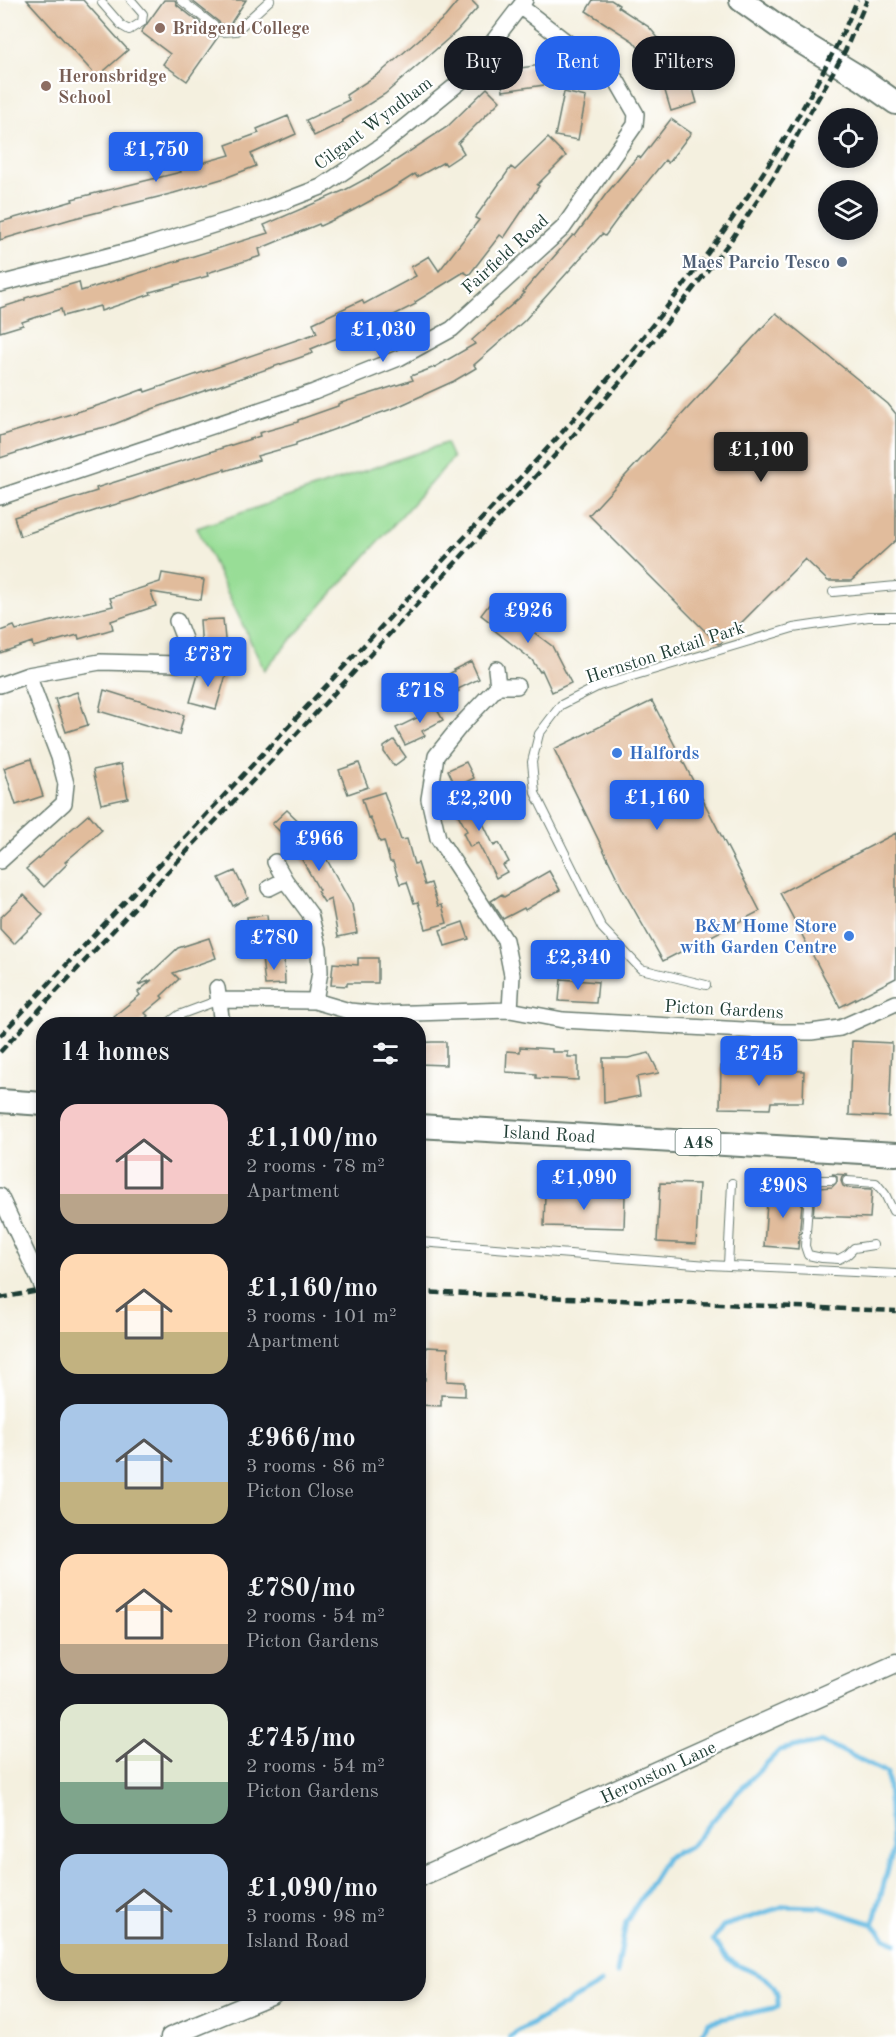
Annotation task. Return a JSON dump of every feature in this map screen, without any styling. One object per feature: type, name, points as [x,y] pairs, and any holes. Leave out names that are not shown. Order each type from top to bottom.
[{"type":"main road","points":[[741,0],[792,37],[896,103]]},
{"type":"main road","points":[[0,1101],[36,1103]]},
{"type":"main road","name":"Island Road","points":[[426,1126],[896,1154]]},
{"type":"street","name":"Cilgant Wyndham","points":[[0,284],[143,247],[264,209],[321,187],[380,147],[465,78],[523,4]]},
{"type":"street","name":"Fairfield Road","points":[[0,497],[314,392],[399,358],[452,329],[563,228],[635,125],[636,114],[617,81],[523,4]]},
{"type":"street","points":[[0,685],[28,675],[100,662],[177,664],[184,639],[177,621]]},
{"type":"street","points":[[496,669],[498,686]]},
{"type":"street","points":[[0,861],[64,803],[66,784],[59,758],[28,675]]},
{"type":"street","points":[[510,1010],[512,975],[505,940],[438,838],[429,799],[436,756],[461,725],[498,686],[517,686]]},
{"type":"street","points":[[275,862],[310,914],[319,949],[320,972],[315,1001]]},
{"type":"street","points":[[269,888],[285,880]]},
{"type":"street","points":[[218,994],[221,1017]]},
{"type":"street","name":"Picton Gardens","points":[[218,994],[315,1001],[349,1011],[382,1014],[510,1010],[563,1020],[781,1032],[811,1032],[840,1028],[896,1003]]},
{"type":"street","points":[[0,1196],[36,1273]]},
{"type":"street","name":"Heronston Lane","points":[[426,1875],[556,1818],[896,1663]]},
{"type":"street","points":[[170,2037],[256,2001]]},
{"type":"lane","points":[[102,3],[129,30],[142,22],[143,14],[131,0]]},
{"type":"lane","points":[[181,0],[222,32],[236,31],[270,0]]},
{"type":"lane","points":[[833,592],[896,586]]},
{"type":"lane","name":"Hernston Retail Park","points":[[706,985],[641,969],[602,928],[535,793],[532,762],[539,734],[561,705],[599,686],[793,628],[868,617],[896,617]]},
{"type":"lane","points":[[176,1017],[218,994]]},
{"type":"lane","points":[[832,1180],[813,1183],[809,1191],[805,1246],[808,1254],[839,1259],[854,1248],[873,1245]]},
{"type":"lane","points":[[847,1181],[876,1184],[885,1194],[893,1211]]},
{"type":"lane","points":[[728,1265],[732,1183]]},
{"type":"lane","points":[[426,1242],[728,1265],[896,1274]]},
{"type":"green space","points":[[446,443],[453,458],[264,670],[197,528]]},
{"type":"building","points":[[27,0],[83,0],[128,50],[97,77]]},
{"type":"building","points":[[164,0],[175,0],[177,5],[218,37],[187,81],[163,64],[170,54],[141,32]]},
{"type":"building","points":[[191,0],[246,0],[229,26],[224,26]]},
{"type":"building","points":[[459,0],[471,0],[478,7],[457,31],[451,36],[444,36],[444,42],[385,94],[343,122],[314,136],[306,120],[349,100],[346,95],[380,73],[445,17]]},
{"type":"building","points":[[593,0],[611,0],[649,27],[656,36],[632,36],[632,40],[586,11]]},
{"type":"building","points":[[535,66],[535,86],[523,88],[523,68]]},
{"type":"building","points":[[485,90],[489,90],[500,101],[458,143],[464,153],[446,165],[444,162],[417,177],[415,174],[350,212],[259,249],[261,256],[207,273],[208,276],[150,292],[151,294],[101,311],[100,306],[63,316],[61,309],[0,332],[0,308],[79,282],[81,291],[268,233],[264,225],[369,178],[447,127]]},
{"type":"building","points":[[665,90],[693,90],[697,103],[671,111]]},
{"type":"building","points":[[564,92],[586,97],[578,140],[555,136]]},
{"type":"building","points":[[288,116],[296,134],[251,154],[256,166],[174,193],[0,240],[0,222],[73,201],[72,199],[181,172],[180,169],[230,155],[226,145],[259,133],[257,129]]},
{"type":"building","points":[[671,119],[691,133],[668,163],[665,160],[605,236],[602,234],[524,321],[474,365],[476,368],[454,381],[397,407],[296,443],[296,445],[257,456],[259,460],[175,484],[20,536],[14,517],[97,491],[96,488],[260,436],[259,433],[298,422],[298,420],[338,406],[338,404],[413,380],[411,376],[435,367],[475,344],[472,340],[525,293],[523,292],[573,235],[575,236],[606,194],[638,156],[641,158]]},
{"type":"building","points":[[548,138],[566,156],[537,185],[539,186],[504,238],[500,235],[469,275],[464,272],[415,302],[416,304],[354,335],[352,332],[311,349],[313,353],[110,426],[78,433],[0,458],[0,436],[144,389],[145,392],[317,333],[313,323],[362,300],[364,304],[416,276],[411,267],[429,256],[439,271],[479,220],[475,218],[511,167],[515,170]]},
{"type":"building","points":[[776,313],[888,404],[896,414],[896,540],[851,581],[828,581],[805,559],[718,644],[589,515]]},
{"type":"building","points":[[162,573],[204,580],[201,600],[151,592],[156,606],[111,621],[113,629],[79,639],[78,635],[33,647],[32,642],[0,653],[0,631],[14,626],[16,630],[113,606],[110,598],[160,582]]},
{"type":"building","points":[[494,598],[516,619],[552,646],[571,683],[552,692],[542,670],[540,672],[532,660],[493,629],[495,626],[481,615]]},
{"type":"building","points":[[223,619],[226,649],[202,652],[200,620]]},
{"type":"building","points":[[471,661],[479,679],[458,689],[459,691],[442,702],[431,685]]},
{"type":"building","points":[[200,668],[226,675],[216,709],[190,702]]},
{"type":"building","points":[[104,690],[184,715],[179,735],[99,711]]},
{"type":"building","points":[[77,692],[88,725],[66,732],[55,699]]},
{"type":"building","points":[[432,701],[443,720],[422,731],[425,736],[405,745],[396,728],[419,717],[416,710]]},
{"type":"building","points":[[652,701],[760,911],[663,961],[623,890],[554,749]]},
{"type":"building","points":[[394,740],[406,757],[394,766],[384,752],[384,747]]},
{"type":"building","points":[[31,759],[43,796],[16,805],[4,768]]},
{"type":"building","points":[[466,762],[474,778],[456,787],[448,770]]},
{"type":"building","points":[[359,763],[368,787],[348,794],[339,770]]},
{"type":"building","points":[[121,764],[128,798],[101,804],[93,770]]},
{"type":"building","points":[[470,789],[484,815],[480,817],[494,846],[499,843],[509,862],[503,865],[507,872],[496,878],[478,843],[470,847],[463,833],[467,831],[450,800]]},
{"type":"building","points":[[384,792],[401,840],[407,839],[414,864],[418,863],[425,885],[431,883],[438,906],[442,905],[447,923],[426,929],[418,902],[414,903],[407,882],[400,884],[384,841],[380,842],[370,817],[368,818],[362,799]]},
{"type":"building","points":[[287,810],[312,834],[326,858],[352,905],[357,933],[338,937],[331,899],[324,902],[293,844],[272,824]]},
{"type":"building","points":[[89,814],[102,830],[65,862],[67,864],[44,887],[26,869]]},
{"type":"building","name":"B&M Home Store with Garden Centre","points":[[896,833],[896,978],[840,1007],[780,893]]},
{"type":"building","points":[[235,871],[248,898],[233,906],[219,878]]},
{"type":"building","points":[[549,871],[560,890],[525,910],[524,908],[503,919],[491,901],[502,894],[504,897]]},
{"type":"building","points":[[24,895],[43,915],[14,944],[0,929],[0,918]]},
{"type":"building","points":[[267,915],[269,934],[249,936],[247,917]]},
{"type":"building","points":[[463,922],[469,939],[445,946],[440,930]]},
{"type":"building","points":[[209,938],[216,958],[173,973],[179,979],[161,996],[163,998],[145,1013],[147,1017],[115,1017],[140,995],[138,992],[152,980],[138,985],[178,948]]},
{"type":"building","points":[[262,957],[284,959],[285,984],[265,985]]},
{"type":"building","points":[[358,958],[378,958],[378,983],[331,985],[333,963],[358,965]]},
{"type":"building","points":[[561,979],[598,982],[596,1003],[559,1001]]},
{"type":"building","points":[[852,1041],[892,1043],[889,1117],[849,1115]]},
{"type":"building","points":[[426,1042],[446,1042],[446,1065],[426,1064]]},
{"type":"building","points":[[520,1047],[552,1049],[552,1052],[568,1052],[568,1057],[578,1057],[578,1080],[536,1078],[536,1074],[506,1072],[507,1051],[520,1052]]},
{"type":"building","points":[[649,1053],[659,1073],[637,1077],[640,1096],[604,1103],[603,1058],[628,1058]]},
{"type":"building","points":[[721,1066],[770,1067],[770,1070],[804,1071],[803,1102],[771,1102],[770,1109],[720,1108]]},
{"type":"building","points":[[832,1174],[848,1175],[842,1177],[841,1181],[847,1188],[872,1189],[870,1218],[813,1216],[817,1188],[832,1187],[837,1182],[837,1177]]},
{"type":"building","points":[[660,1183],[699,1184],[696,1244],[657,1242]]},
{"type":"building","points":[[768,1189],[803,1192],[798,1249],[764,1246]]},
{"type":"building","points":[[545,1194],[625,1196],[624,1228],[544,1226]]},
{"type":"building","points":[[426,1347],[448,1348],[447,1381],[465,1382],[465,1396],[441,1395],[441,1406],[426,1405]]},
{"type":"waterway","points":[[617,1973],[626,1922],[667,1857],[691,1846],[732,1798],[780,1750],[822,1741],[887,1773],[893,1850],[873,1924]]},
{"type":"waterway","points":[[701,2037],[708,2022],[778,2007],[775,1988],[770,1982],[729,1960],[713,1940],[723,1926],[785,1906],[820,1907],[873,1924],[885,1938],[896,1943]]},
{"type":"waterway","points":[[510,2037],[601,1983]]},
{"type":"railway","points":[[0,1036],[557,438],[622,362],[715,244],[771,161],[829,60],[857,0]]},
{"type":"railway","points":[[0,1052],[571,438],[628,373],[731,240],[774,176],[845,51],[867,0]]},
{"type":"railway","points":[[0,1298],[36,1291]]},
{"type":"railway","points":[[426,1292],[896,1311]]},
{"type":"place","name":"Bridgend College","points":[[160,28]]},
{"type":"place","name":"Heronsbridge School","points":[[46,86]]},
{"type":"place","name":"Maes Parcio Tesco","points":[[842,262]]},
{"type":"place","name":"Halfords","points":[[617,753]]},
{"type":"place","name":"B&M Home Store with Garden Centre","points":[[849,936]]}]
